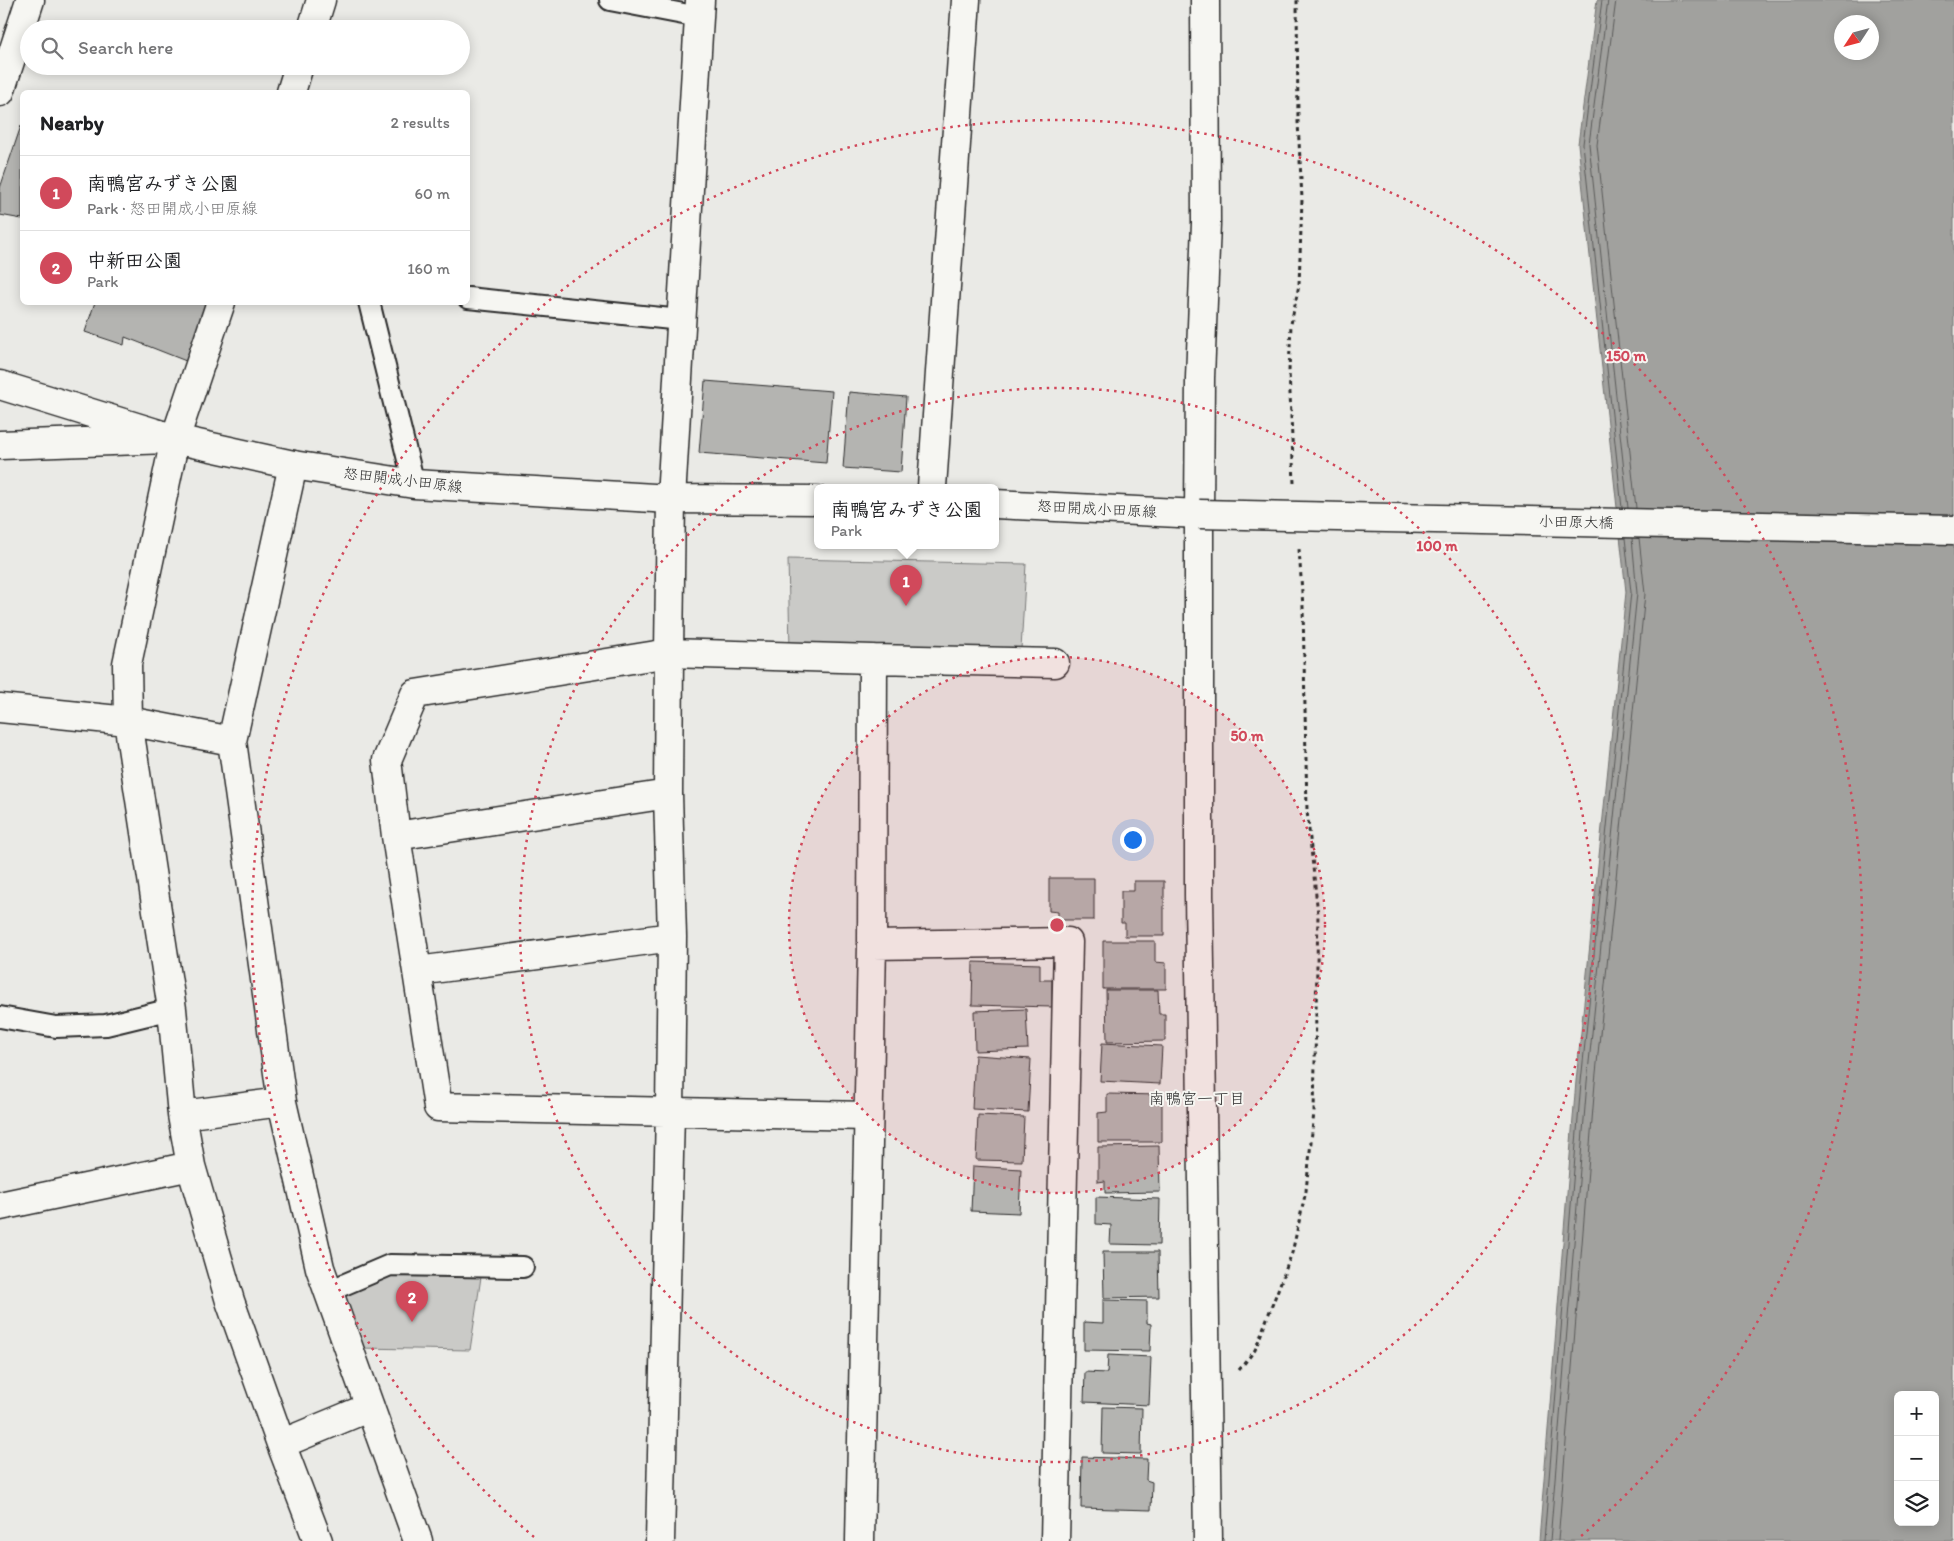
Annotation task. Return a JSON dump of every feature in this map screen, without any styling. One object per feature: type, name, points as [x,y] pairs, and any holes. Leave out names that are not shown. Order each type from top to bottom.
[{"type":"street","points":[[23,20],[30,0]]},
{"type":"street","points":[[315,20],[321,0]]},
{"type":"street","points":[[932,484],[966,0]]},
{"type":"street","points":[[1205,0],[1206,223],[1200,378],[1198,514],[1200,894],[1208,1407],[1208,1541]]},
{"type":"street","points":[[660,1541],[672,937],[668,794],[671,499],[700,9]]},
{"type":"street","points":[[0,92],[20,31]]},
{"type":"street","points":[[292,90],[296,75]]},
{"type":"street","points":[[220,305],[175,439],[127,664],[128,721],[172,1010],[182,1115],[191,1166],[230,1301],[318,1541]]},
{"type":"street","name":"怒田開成小田原線","points":[[0,385],[175,439],[293,465],[414,484],[671,499],[814,500]]},
{"type":"street","points":[[0,445],[175,439]]},
{"type":"street","points":[[293,465],[232,740],[282,1102],[320,1268],[418,1541]]},
{"type":"street","name":"怒田開成小田原線","points":[[999,504],[1198,514]]},
{"type":"street","name":"小田原大橋","points":[[1198,514],[1954,530]]},
{"type":"street","points":[[868,1116],[438,1107],[396,836],[387,760],[415,694],[669,653],[1055,663]]},
{"type":"street","points":[[860,1541],[872,945],[873,658]]},
{"type":"street","points":[[0,708],[128,721],[232,740]]},
{"type":"street","points":[[396,836],[668,794]]},
{"type":"street","points":[[418,970],[672,937]]},
{"type":"street","points":[[872,945],[1068,942],[1055,1541]]},
{"type":"street","points":[[182,1115],[282,1102]]},
{"type":"street","points":[[0,1206],[191,1166]]},
{"type":"street","points":[[281,1444],[370,1408]]},
{"type":"lane","points":[[610,0],[700,9]]},
{"type":"lane","points":[[470,298],[681,320]]},
{"type":"lane","points":[[370,305],[414,484]]},
{"type":"lane","points":[[0,1017],[56,1027],[106,1025],[172,1010]]},
{"type":"lane","points":[[329,1291],[390,1265],[523,1267]]},
{"type":"path","points":[[1294,492],[1289,371],[1291,324],[1299,285],[1302,199],[1298,122],[1297,0]]},
{"type":"path","points":[[1208,1407],[1255,1350],[1292,1253],[1306,1191],[1314,1112],[1318,914],[1307,811],[1303,607],[1298,540]]},
{"type":"shaded area","points":[[788,559],[1026,564],[1021,649],[790,649]]},
{"type":"shaded area","points":[[390,1276],[481,1277],[470,1350],[359,1348],[340,1296]]},
{"type":"water","points":[[1597,0],[1954,0],[1954,1541],[1539,1541],[1576,1081],[1626,592],[1578,144]]},
{"type":"building","points":[[20,129],[20,219],[0,215],[0,188]]},
{"type":"building","points":[[94,305],[205,305],[186,361],[125,337],[124,345],[85,332]]},
{"type":"building","points":[[705,381],[832,391],[826,463],[699,453]]},
{"type":"building","points":[[849,392],[906,397],[901,472],[843,468]]},
{"type":"building","points":[[1049,878],[1094,878],[1094,920],[1058,920],[1058,912],[1049,911]]},
{"type":"building","points":[[1134,881],[1164,881],[1164,936],[1125,936],[1125,923],[1121,923],[1121,891],[1134,891]]},
{"type":"building","points":[[1103,941],[1155,941],[1155,962],[1166,963],[1166,989],[1103,989]]},
{"type":"building","points":[[973,962],[1040,964],[1040,980],[1052,980],[1052,1007],[972,1005]]},
{"type":"building","points":[[1106,990],[1158,990],[1159,1014],[1165,1014],[1165,1041],[1107,1042]]},
{"type":"building","points":[[1026,1009],[1028,1049],[975,1051],[974,1011]]},
{"type":"building","points":[[1102,1043],[1162,1046],[1160,1084],[1100,1081]]},
{"type":"building","points":[[975,1055],[1031,1059],[1028,1112],[972,1109]]},
{"type":"building","points":[[1107,1094],[1162,1095],[1162,1142],[1098,1142],[1098,1113],[1107,1112]]},
{"type":"building","points":[[978,1115],[1024,1117],[1022,1161],[976,1160]]},
{"type":"building","points":[[1159,1146],[1160,1192],[1105,1193],[1105,1181],[1098,1182],[1098,1147]]},
{"type":"building","points":[[973,1166],[1021,1169],[1019,1213],[971,1211]]},
{"type":"building","points":[[1096,1197],[1160,1199],[1159,1245],[1110,1244],[1111,1225],[1096,1224]]},
{"type":"building","points":[[1103,1252],[1158,1252],[1159,1297],[1104,1298]]},
{"type":"building","points":[[1103,1300],[1147,1301],[1147,1323],[1151,1324],[1150,1351],[1084,1350],[1084,1322],[1103,1323]]},
{"type":"building","points":[[1108,1355],[1151,1357],[1149,1405],[1084,1402],[1085,1372],[1107,1373]]},
{"type":"building","points":[[1103,1407],[1142,1408],[1141,1454],[1102,1453]]},
{"type":"building","points":[[1082,1457],[1147,1459],[1146,1480],[1152,1482],[1151,1510],[1081,1508]]},
{"type":"place","name":"南鴨宮みずき公園","points":[[906,606]]},
{"type":"place","name":"中新田公園","points":[[412,1322]]},
{"type":"district","name":"南鴨宮一丁目","points":[[1197,1098]]}]
